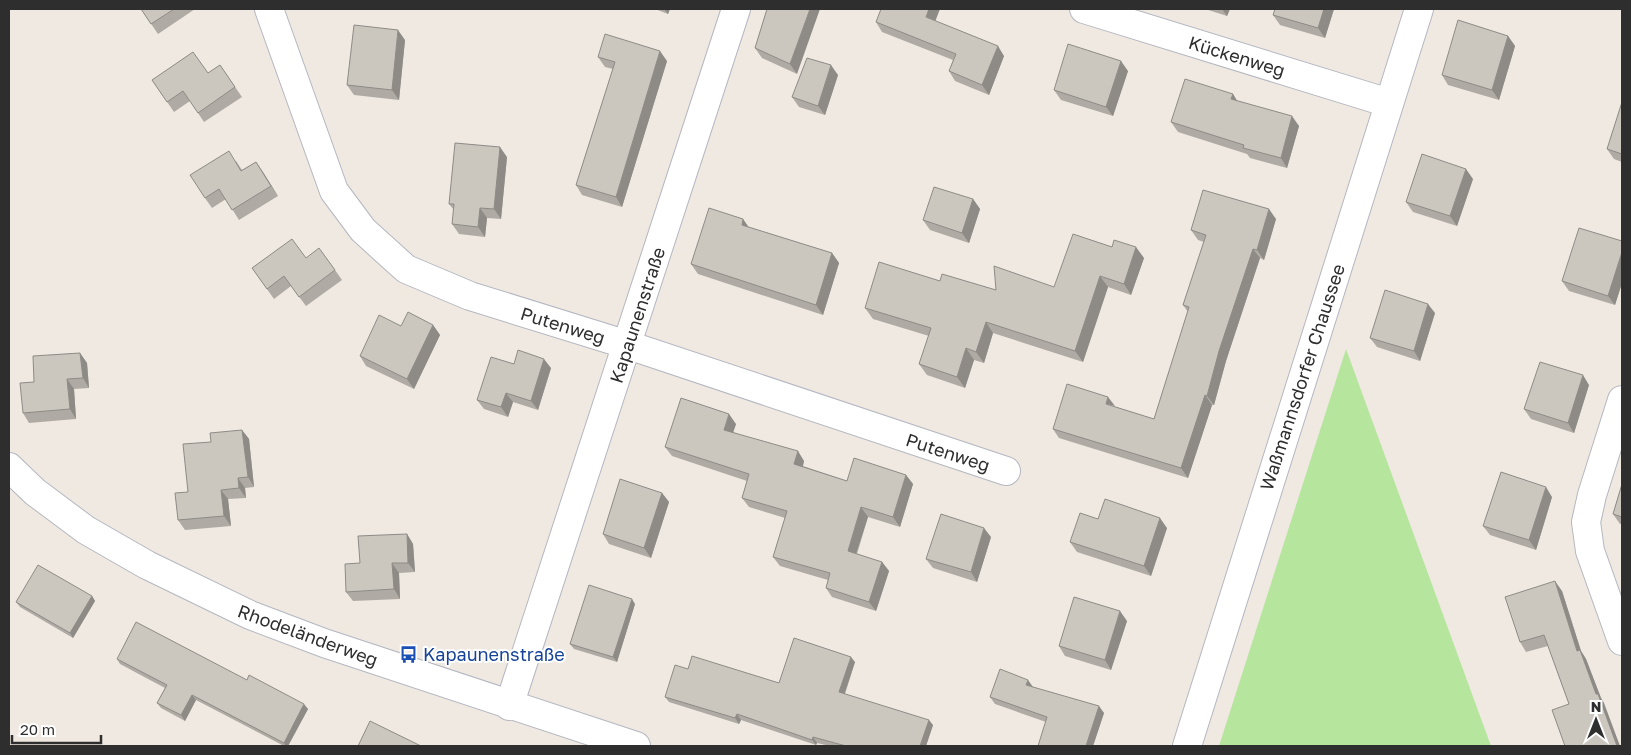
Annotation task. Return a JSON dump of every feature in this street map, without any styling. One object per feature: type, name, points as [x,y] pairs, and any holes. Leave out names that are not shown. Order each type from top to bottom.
[{"type":"street","name":"Putenweg","points":[[269,9],[334,191],[363,230],[406,268],[470,296],[628,345],[1006,471]]},
{"type":"street","name":"Kapaunenstraße","points":[[509,706],[736,9]]},
{"type":"street","name":"Kückenweg","points":[[1084,9],[1389,103]]},
{"type":"street","name":"Waßmannsdorfer Chaussee","points":[[1187,746],[1419,9]]},
{"type":"street","points":[[1622,400],[1592,495],[1586,522],[1590,551],[1622,641]]},
{"type":"street","name":"Rhodeländerweg","points":[[9,467],[36,492],[86,530],[147,566],[250,615],[324,643],[509,706],[636,746]]},
{"type":"green space","points":[[1346,349],[1491,746],[1219,746]]},
{"type":"building","points":[[141,9],[174,9],[151,24]]},
{"type":"building","points":[[767,9],[810,9],[790,64],[755,48]]},
{"type":"building","points":[[881,9],[929,9],[926,17],[998,46],[982,85],[949,71],[956,54],[876,22]]},
{"type":"building","points":[[1275,9],[1324,9],[1318,28],[1273,15]]},
{"type":"building","points":[[1458,20],[1508,36],[1492,90],[1442,75]]},
{"type":"building","points":[[354,25],[398,30],[392,90],[347,85]]},
{"type":"building","points":[[605,34],[660,51],[616,197],[576,185],[615,62],[598,57]]},
{"type":"building","points":[[1068,44],[1121,61],[1106,107],[1054,90]]},
{"type":"building","points":[[193,52],[208,73],[220,65],[235,87],[198,113],[183,91],[167,102],[152,80]]},
{"type":"building","points":[[807,58],[831,65],[818,106],[792,97]]},
{"type":"building","points":[[1185,79],[1233,94],[1231,99],[1292,116],[1281,158],[1243,148],[1244,145],[1171,122]]},
{"type":"building","points":[[1622,102],[1622,154],[1607,149]]},
{"type":"building","points":[[455,143],[500,147],[494,209],[480,208],[478,227],[452,224],[454,204],[449,204]]},
{"type":"building","points":[[229,151],[241,171],[256,162],[271,186],[232,210],[219,189],[205,198],[190,175]]},
{"type":"building","points":[[1422,154],[1466,169],[1450,216],[1406,202]]},
{"type":"building","points":[[934,187],[973,199],[962,233],[923,220]]},
{"type":"building","points":[[1203,190],[1269,209],[1257,250],[1253,249],[1219,351],[1207,396],[1205,395],[1181,468],[1053,429],[1067,384],[1108,397],[1106,404],[1154,419],[1189,307],[1183,305],[1206,235],[1191,230]]},
{"type":"building","points":[[709,208],[743,219],[742,225],[832,253],[816,305],[691,264]]},
{"type":"building","points":[[1579,228],[1622,241],[1622,252],[1608,296],[1562,281]]},
{"type":"building","points":[[1073,234],[1112,247],[1114,240],[1136,247],[1124,284],[1100,276],[1075,351],[986,322],[976,352],[966,348],[957,377],[919,364],[931,328],[865,308],[879,262],[940,281],[942,274],[996,290],[994,266],[1054,287]]},
{"type":"building","points":[[292,239],[306,258],[319,248],[335,270],[299,297],[284,276],[267,289],[252,268]]},
{"type":"building","points":[[1385,290],[1428,304],[1414,351],[1370,338]]},
{"type":"building","points":[[408,312],[433,325],[407,379],[360,356],[379,315],[401,326]]},
{"type":"building","points":[[518,350],[544,359],[531,401],[506,393],[501,407],[477,400],[491,357],[514,364]]},
{"type":"building","points":[[80,353],[83,378],[67,379],[70,409],[23,413],[20,383],[34,382],[33,356]]},
{"type":"building","points":[[1540,362],[1583,375],[1568,423],[1524,409]]},
{"type":"building","points":[[681,398],[729,414],[724,430],[798,451],[794,464],[847,481],[854,458],[906,475],[893,517],[861,507],[848,551],[882,562],[869,602],[826,588],[830,573],[773,557],[787,511],[742,498],[749,474],[665,447]]},
{"type":"building","points":[[242,430],[248,477],[238,478],[239,488],[221,490],[224,516],[178,520],[175,493],[188,492],[183,444],[211,442],[210,433]]},
{"type":"building","points":[[1501,472],[1546,487],[1529,540],[1483,526]]},
{"type":"building","points":[[620,479],[662,493],[644,548],[603,534]]},
{"type":"building","points":[[1622,484],[1622,517],[1613,514]]},
{"type":"building","points":[[1105,499],[1160,518],[1144,566],[1070,542],[1080,513],[1098,519]]},
{"type":"building","points":[[941,514],[984,528],[971,572],[926,559]]},
{"type":"building","points":[[407,534],[408,563],[392,563],[394,589],[346,592],[345,564],[360,563],[358,536]]},
{"type":"building","points":[[38,565],[92,596],[70,633],[16,602]]},
{"type":"building","points":[[1555,581],[1577,651],[1580,650],[1617,746],[1565,746],[1552,710],[1569,704],[1544,635],[1520,642],[1505,597]]},
{"type":"building","points":[[589,585],[632,599],[613,657],[570,644]]},
{"type":"building","points":[[1074,597],[1120,611],[1105,660],[1059,646]]},
{"type":"building","points":[[136,622],[247,680],[249,675],[304,704],[284,743],[192,695],[181,715],[157,703],[167,685],[117,659]]},
{"type":"building","points":[[794,638],[851,657],[839,692],[929,720],[920,746],[846,746],[813,737],[812,740],[737,714],[735,718],[665,697],[675,665],[688,669],[692,656],[779,683]]},
{"type":"building","points":[[1000,669],[1028,680],[1026,685],[1099,706],[1086,746],[1038,746],[1047,717],[990,697]]},
{"type":"building","points":[[370,721],[421,746],[358,746]]},
{"type":"place","name":"Kapaunenstraße","points":[[409,654]]}]
